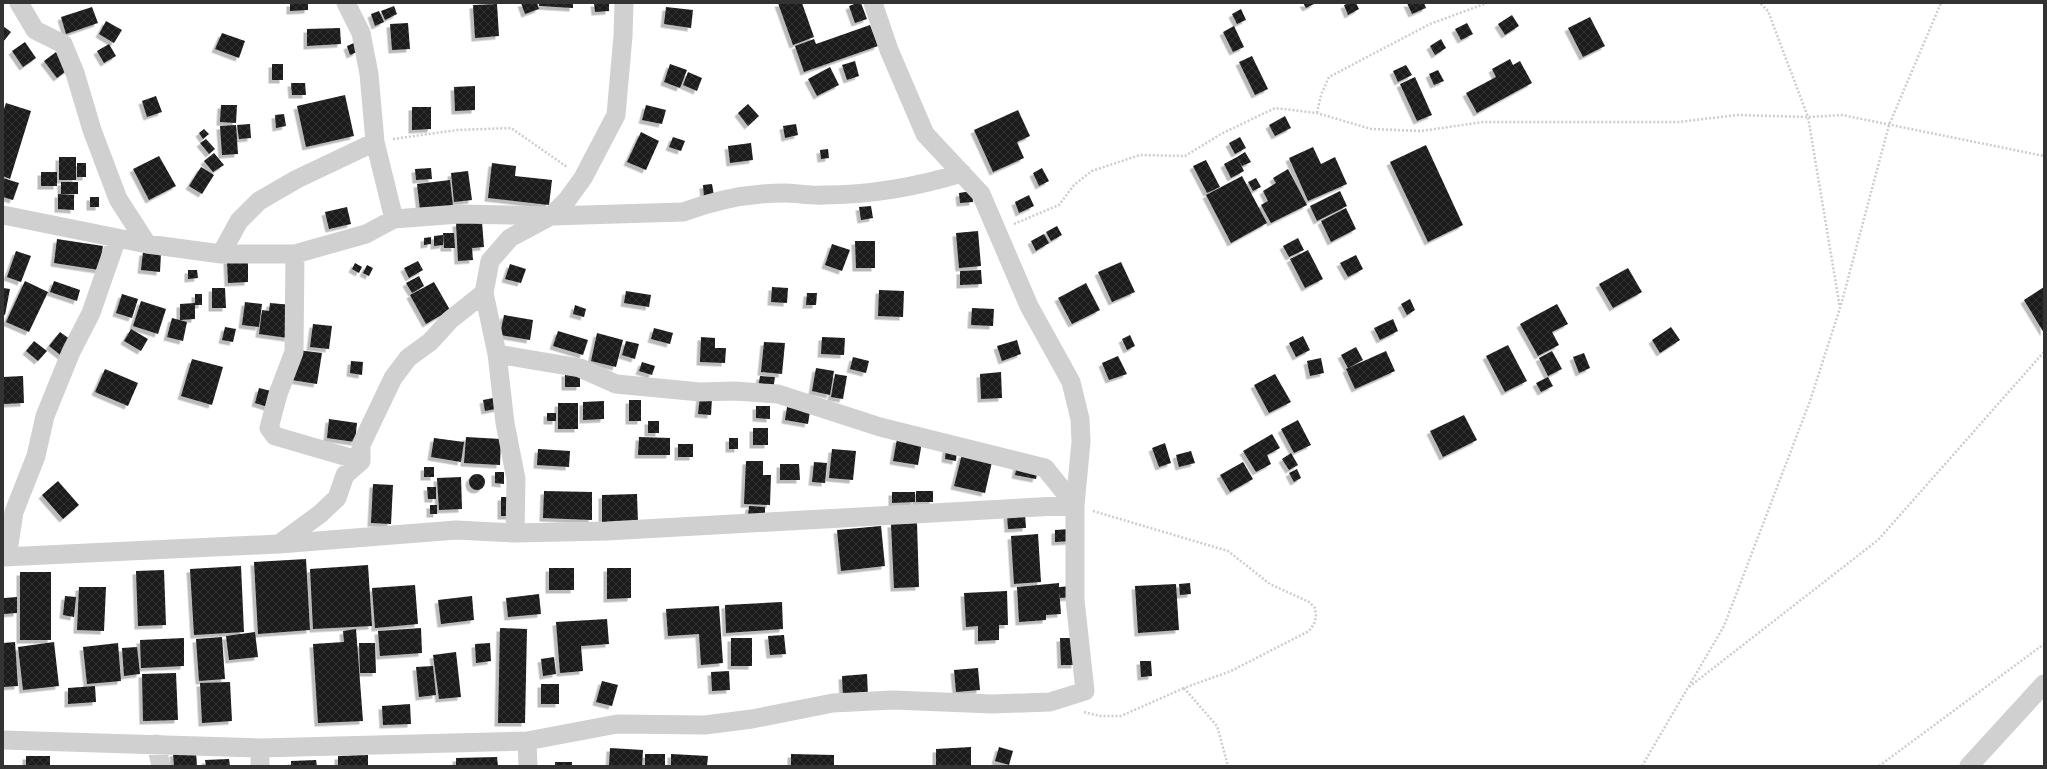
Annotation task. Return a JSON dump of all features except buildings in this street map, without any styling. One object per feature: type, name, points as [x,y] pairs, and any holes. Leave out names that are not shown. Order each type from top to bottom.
[{"type":"street","points":[[19,3],[35,30],[62,44],[75,73],[92,130],[118,199],[147,244]]},
{"type":"street","points":[[346,3],[361,33],[369,74],[375,142],[394,219]]},
{"type":"street","points":[[515,533],[516,479],[505,423],[497,354],[484,294],[490,261],[510,238],[551,216],[567,200],[583,178],[616,115],[622,51],[624,3]]},
{"type":"street","points":[[3,740],[156,744],[260,757],[527,741],[617,724],[705,725],[752,719],[833,703],[893,700],[992,704],[1050,702],[1085,691],[1075,600],[1075,505],[1081,442],[1080,419],[1071,382],[1029,306],[981,194],[925,134],[889,50],[873,3]]},
{"type":"street","points":[[221,254],[240,221],[259,201],[297,179],[375,142]]},
{"type":"street","points":[[3,215],[147,244],[221,254],[295,254],[366,234],[394,219],[459,214],[551,216],[683,212],[703,204],[739,196],[784,193],[823,196],[888,192],[925,185],[962,173]]},
{"type":"street","points":[[117,238],[90,313],[71,352],[45,416],[36,456],[14,512],[5,557],[279,544],[456,530],[515,533],[623,530],[1075,505]]},
{"type":"street","points":[[295,254],[294,352],[269,423],[269,428],[275,436],[361,461]]},
{"type":"street","points":[[279,544],[320,514],[337,498],[345,475],[361,461],[361,445],[393,378],[408,358],[430,342],[450,320],[484,294]]},
{"type":"street","points":[[497,354],[580,368],[616,384],[700,392],[734,391],[778,394],[880,426],[1045,468],[1075,505]]},
{"type":"street","points":[[1969,766],[2044,684]]},
{"type":"street","points":[[527,741],[528,766]]},
{"type":"street","points":[[156,744],[161,766]]},
{"type":"path","points":[[1317,113],[1321,94],[1329,77],[1430,24],[1487,3]]},
{"type":"path","points":[[1760,3],[1768,11],[1808,117],[1840,308]]},
{"type":"path","points":[[1642,766],[1724,626],[1810,401],[1840,308],[1889,125],[1941,3]]},
{"type":"path","points":[[997,232],[1059,205],[1074,185],[1092,171],[1140,155],[1185,156],[1221,134],[1275,108],[1317,113],[1370,129],[1421,130],[1483,122],[1679,122],[1737,115],[1808,117],[1842,115],[2044,156]]},
{"type":"path","points":[[375,142],[457,130],[511,128],[583,178]]},
{"type":"path","points":[[1687,688],[1878,540],[2044,352]]},
{"type":"path","points":[[1075,505],[1228,552],[1270,584],[1309,602],[1315,608],[1316,617],[1314,624],[1309,631],[1231,671],[1184,688],[1121,716],[1100,716],[1084,712],[1085,691]]},
{"type":"path","points":[[1879,766],[2044,644]]},
{"type":"path","points":[[1184,688],[1217,726],[1228,766]]}]
